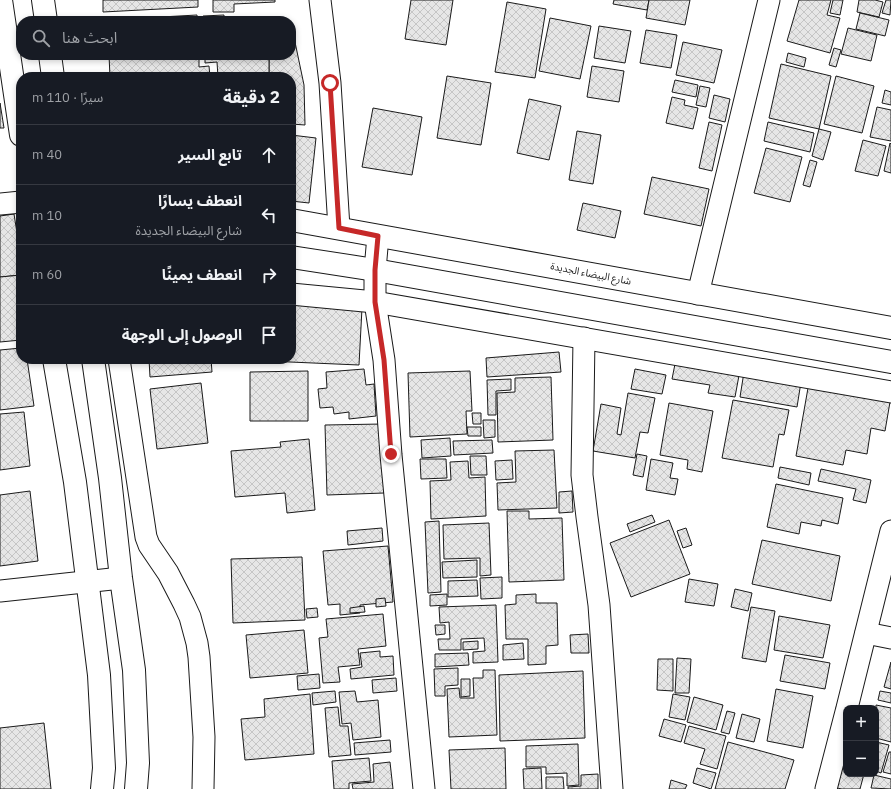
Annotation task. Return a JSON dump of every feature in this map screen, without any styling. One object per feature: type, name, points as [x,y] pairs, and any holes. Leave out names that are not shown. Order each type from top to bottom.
[{"type":"street","points":[[1,0],[16,101]]},
{"type":"street","points":[[43,0],[45,16]]},
{"type":"street","points":[[320,0],[330,83],[339,228]]},
{"type":"street","points":[[698,294],[768,0]]},
{"type":"street","points":[[51,60],[52,72]]},
{"type":"street","points":[[0,204],[16,202]]},
{"type":"street","name":"شارع البيضاء الجديدة","points":[[296,221],[565,268],[698,294],[891,328]]},
{"type":"street","points":[[378,236],[375,270],[375,302],[384,360],[391,454],[424,789]]},
{"type":"street","points":[[296,258],[375,270],[891,362]]},
{"type":"street","points":[[296,294],[375,302],[891,392]]},
{"type":"street","points":[[584,338],[582,475],[586,517],[599,605],[612,789]]},
{"type":"street","points":[[55,364],[75,482],[99,675],[104,768],[102,789]]},
{"type":"street","points":[[94,364],[110,478],[134,670],[138,762],[136,789]]},
{"type":"street","points":[[120,364],[146,537],[149,545],[168,573],[184,604],[192,624],[197,643],[204,737],[203,789]]},
{"type":"street","points":[[848,705],[891,531]]},
{"type":"street","points":[[0,591],[87,580],[122,578]]},
{"type":"street","points":[[866,633],[891,638]]},
{"type":"street","points":[[826,789],[843,724]]},
{"type":"building","points":[[103,0],[198,0],[198,7],[103,12]]},
{"type":"building","points":[[213,0],[275,0],[275,2],[234,4],[234,12],[213,12]]},
{"type":"building","points":[[411,0],[453,0],[446,45],[405,39]]},
{"type":"building","points":[[614,0],[649,0],[647,10],[613,4]]},
{"type":"building","points":[[649,0],[690,0],[685,25],[646,18]]},
{"type":"building","points":[[799,0],[831,0],[827,15],[840,18],[830,53],[787,41]]},
{"type":"building","points":[[833,0],[843,0],[840,15],[830,13]]},
{"type":"building","points":[[859,0],[875,0],[883,2],[879,17],[857,12]]},
{"type":"building","points":[[886,0],[891,0],[890,15],[882,13]]},
{"type":"building","points":[[507,2],[546,9],[535,78],[495,72]]},
{"type":"building","points":[[860,13],[889,20],[885,36],[856,29]]},
{"type":"building","points":[[224,15],[224,16],[203,16]]},
{"type":"building","points":[[550,18],[591,26],[580,79],[539,71]]},
{"type":"building","points":[[599,26],[631,31],[625,63],[594,58]]},
{"type":"building","points":[[848,28],[877,35],[871,61],[841,54]]},
{"type":"building","points":[[646,30],[677,35],[671,68],[640,63]]},
{"type":"building","points":[[683,42],[722,50],[714,83],[676,75]]},
{"type":"building","points":[[296,47],[304,85],[305,125],[296,124],[296,72],[269,72],[269,60],[296,60]]},
{"type":"building","points":[[834,48],[841,50],[836,67],[829,65]]},
{"type":"building","points":[[788,53],[806,58],[804,67],[786,62]]},
{"type":"building","points":[[109,60],[199,60],[199,67],[209,66],[210,72],[110,72]]},
{"type":"building","points":[[205,60],[269,60],[269,72],[218,72],[217,62],[205,63]]},
{"type":"building","points":[[781,64],[831,76],[819,129],[769,118]]},
{"type":"building","points":[[592,66],[624,71],[619,102],[587,97]]},
{"type":"building","points":[[447,76],[491,83],[481,145],[437,138]]},
{"type":"building","points":[[836,76],[874,86],[862,133],[824,124]]},
{"type":"building","points":[[675,80],[698,85],[696,97],[672,92]]},
{"type":"building","points":[[700,86],[710,88],[706,107],[696,105]]},
{"type":"building","points":[[885,90],[891,92],[891,105],[882,103]]},
{"type":"building","points":[[714,95],[730,99],[725,122],[709,118]]},
{"type":"building","points":[[672,97],[685,100],[684,105],[698,108],[693,129],[666,123]]},
{"type":"building","points":[[529,99],[561,106],[549,160],[517,153]]},
{"type":"building","points":[[0,103],[4,128],[0,128]]},
{"type":"building","points":[[877,107],[891,110],[891,141],[870,137]]},
{"type":"building","points":[[373,108],[422,117],[412,175],[362,167]]},
{"type":"building","points":[[709,122],[722,125],[712,171],[699,168]]},
{"type":"building","points":[[768,122],[814,133],[810,152],[764,141]]},
{"type":"building","points":[[819,129],[831,132],[823,160],[812,156]]},
{"type":"building","points":[[577,131],[601,135],[593,184],[569,180]]},
{"type":"building","points":[[296,136],[316,138],[309,203],[296,202]]},
{"type":"building","points":[[863,140],[886,146],[878,176],[855,171]]},
{"type":"building","points":[[890,143],[891,144],[891,173],[884,171]]},
{"type":"building","points":[[766,148],[802,157],[790,202],[754,193]]},
{"type":"building","points":[[810,160],[817,162],[810,187],[803,185]]},
{"type":"building","points":[[652,177],[709,189],[701,226],[644,214]]},
{"type":"building","points":[[583,203],[621,211],[615,238],[577,230]]},
{"type":"building","points":[[14,214],[16,227],[16,275],[0,277],[0,216]]},
{"type":"building","points":[[16,275],[16,340],[0,342],[0,277]]},
{"type":"building","points":[[296,304],[362,308],[359,365],[296,362]]},
{"type":"building","points":[[16,348],[16,364],[28,364],[34,406],[0,410],[0,350]]},
{"type":"building","points":[[559,352],[561,372],[487,377],[486,358]]},
{"type":"building","points":[[676,359],[740,370],[735,397],[708,393],[710,385],[672,379]]},
{"type":"building","points":[[149,364],[211,364],[212,372],[150,377]]},
{"type":"building","points":[[364,369],[366,385],[374,384],[376,416],[349,419],[349,412],[334,414],[333,407],[320,408],[318,389],[327,388],[326,372]]},
{"type":"building","points":[[635,369],[666,375],[662,394],[631,389]]},
{"type":"building","points":[[308,371],[308,421],[250,421],[250,372]]},
{"type":"building","points":[[470,371],[472,411],[466,411],[467,434],[410,437],[408,373]]},
{"type":"building","points":[[744,372],[801,382],[797,407],[740,397]]},
{"type":"building","points":[[551,377],[553,440],[498,442],[497,393],[515,392],[515,378]]},
{"type":"building","points":[[511,379],[511,390],[496,391],[496,415],[488,415],[487,380]]},
{"type":"building","points":[[201,383],[208,443],[157,449],[150,389]]},
{"type":"building","points":[[808,388],[890,402],[885,431],[871,428],[867,454],[846,450],[843,465],[796,456]]},
{"type":"building","points":[[628,393],[655,398],[648,433],[640,432],[635,458],[593,451],[601,404],[621,408],[617,434],[621,435]]},
{"type":"building","points":[[733,400],[789,410],[784,435],[779,434],[773,467],[722,458]]},
{"type":"building","points":[[669,403],[713,411],[702,472],[687,469],[688,460],[660,455]]},
{"type":"building","points":[[24,412],[30,466],[0,470],[0,414]]},
{"type":"building","points":[[472,413],[481,413],[481,424],[473,424]]},
{"type":"building","points":[[483,420],[495,420],[495,437],[484,438]]},
{"type":"building","points":[[382,424],[384,493],[327,495],[325,425]]},
{"type":"building","points":[[467,427],[481,427],[481,436],[468,436]]},
{"type":"building","points":[[450,438],[451,456],[422,458],[421,440]]},
{"type":"building","points":[[309,439],[315,510],[287,513],[285,493],[235,497],[231,451],[281,447],[280,442]]},
{"type":"building","points":[[492,440],[493,453],[454,455],[453,441]]},
{"type":"building","points":[[554,450],[557,508],[498,510],[497,483],[516,482],[515,451]]},
{"type":"building","points":[[637,454],[647,456],[643,477],[633,475]]},
{"type":"building","points":[[470,456],[486,456],[487,475],[471,475]]},
{"type":"building","points":[[420,459],[446,459],[447,478],[421,479]]},
{"type":"building","points":[[651,459],[673,463],[670,478],[678,479],[675,495],[646,490]]},
{"type":"building","points":[[512,460],[513,479],[496,480],[495,461]]},
{"type":"building","points":[[468,461],[469,478],[485,477],[486,516],[431,519],[430,481],[451,480],[450,462]]},
{"type":"building","points":[[780,467],[811,473],[809,485],[778,478]]},
{"type":"building","points":[[821,469],[871,480],[866,503],[853,500],[856,489],[818,481]]},
{"type":"building","points":[[776,484],[843,498],[838,524],[822,520],[821,526],[801,522],[799,534],[767,527]]},
{"type":"building","points":[[30,491],[38,561],[0,566],[0,495]]},
{"type":"building","points":[[572,491],[573,512],[559,513],[559,492]]},
{"type":"building","points":[[507,511],[529,511],[529,519],[562,518],[564,580],[509,582]]},
{"type":"building","points":[[652,515],[655,522],[630,532],[627,524]]},
{"type":"building","points":[[669,520],[690,574],[631,597],[610,543]]},
{"type":"building","points":[[439,521],[441,592],[428,593],[425,522]]},
{"type":"building","points":[[489,523],[491,575],[480,576],[480,558],[444,559],[443,525]]},
{"type":"building","points":[[382,528],[383,541],[348,545],[347,531]]},
{"type":"building","points":[[686,528],[692,545],[683,548],[677,531]]},
{"type":"building","points":[[762,540],[840,556],[831,601],[752,584]]},
{"type":"building","points":[[388,546],[393,602],[360,605],[360,613],[340,615],[340,604],[328,605],[323,551]]},
{"type":"building","points":[[302,557],[305,620],[233,623],[231,559]]},
{"type":"building","points":[[477,560],[477,577],[443,578],[442,562]]},
{"type":"building","points":[[502,577],[502,598],[481,599],[480,578]]},
{"type":"building","points":[[689,579],[718,584],[714,606],[685,602]]},
{"type":"building","points":[[477,580],[478,596],[448,597],[448,581]]},
{"type":"building","points":[[735,589],[752,593],[748,611],[731,607]]},
{"type":"building","points":[[447,594],[447,605],[430,606],[430,595]]},
{"type":"building","points":[[536,594],[536,603],[557,603],[558,645],[546,646],[546,664],[528,665],[528,639],[506,639],[505,605],[516,604],[516,595]]},
{"type":"building","points":[[385,598],[386,606],[376,607],[376,599]]},
{"type":"building","points":[[496,605],[498,662],[473,663],[473,652],[485,651],[484,638],[461,639],[461,650],[439,650],[438,639],[450,639],[449,622],[440,623],[439,607]]},
{"type":"building","points":[[364,606],[365,612],[350,613],[350,608]]},
{"type":"building","points":[[751,607],[775,611],[766,662],[742,658]]},
{"type":"building","points":[[317,608],[318,617],[307,618],[306,609]]},
{"type":"building","points":[[383,614],[386,646],[358,649],[360,665],[338,667],[340,682],[323,683],[319,638],[328,637],[326,619]]},
{"type":"building","points":[[779,616],[830,625],[823,658],[774,650]]},
{"type":"building","points":[[435,625],[445,625],[445,634],[436,635]]},
{"type":"building","points":[[304,630],[308,673],[250,678],[246,635]]},
{"type":"building","points":[[588,634],[589,653],[571,653],[570,635]]},
{"type":"building","points":[[478,641],[478,649],[463,650],[463,642]]},
{"type":"building","points":[[523,643],[524,659],[503,660],[503,645]]},
{"type":"building","points":[[380,651],[380,657],[393,656],[394,675],[351,679],[350,669],[362,667],[360,653]]},
{"type":"building","points":[[468,653],[469,665],[435,667],[435,654]]},
{"type":"building","points":[[785,655],[830,663],[825,689],[780,681]]},
{"type":"building","points":[[677,658],[691,659],[689,693],[675,693]]},
{"type":"building","points":[[658,659],[673,659],[673,691],[657,690]]},
{"type":"building","points":[[891,662],[891,689],[884,687]]},
{"type":"building","points":[[458,668],[458,685],[445,686],[445,696],[435,696],[434,669]]},
{"type":"building","points":[[483,670],[495,670],[497,735],[449,737],[447,689],[459,688],[460,698],[474,698],[473,678],[483,678]]},
{"type":"building","points":[[583,671],[585,738],[500,741],[499,675]]},
{"type":"building","points":[[319,674],[320,688],[298,690],[297,676]]},
{"type":"building","points":[[396,678],[397,691],[373,693],[372,680]]},
{"type":"building","points":[[461,679],[470,679],[470,696],[461,697]]},
{"type":"building","points":[[776,689],[813,696],[803,748],[767,741]]},
{"type":"building","points":[[335,691],[336,702],[313,705],[312,693]]},
{"type":"building","points":[[355,691],[357,702],[378,700],[381,737],[353,740],[351,723],[342,724],[339,692]]},
{"type":"building","points":[[880,691],[891,693],[891,703],[878,700]]},
{"type":"building","points":[[310,694],[314,754],[245,760],[241,719],[265,717],[264,699]]},
{"type":"building","points":[[673,694],[690,697],[685,720],[669,717]]},
{"type":"building","points":[[694,697],[723,705],[716,730],[687,722]]},
{"type":"building","points":[[879,706],[891,708],[891,742],[879,739]]},
{"type":"building","points":[[338,707],[340,726],[348,726],[351,755],[329,757],[325,708]]},
{"type":"building","points":[[727,711],[735,713],[729,734],[721,732]]},
{"type":"building","points":[[742,714],[760,719],[754,742],[736,738]]},
{"type":"building","points":[[664,719],[686,725],[681,742],[659,736]]},
{"type":"building","points":[[44,723],[51,789],[0,789],[0,728]]},
{"type":"building","points":[[689,726],[726,736],[717,769],[700,764],[705,749],[684,743]]},
{"type":"building","points":[[390,740],[391,752],[355,755],[354,743]]},
{"type":"building","points":[[728,742],[794,760],[785,789],[715,789]]},
{"type":"building","points":[[879,743],[889,745],[881,773],[879,772]]},
{"type":"building","points":[[578,744],[579,785],[567,786],[567,773],[546,774],[546,767],[526,767],[526,746]]},
{"type":"building","points":[[505,748],[506,789],[451,789],[449,750]]},
{"type":"building","points":[[889,752],[891,752],[891,774],[883,772]]},
{"type":"building","points":[[369,758],[371,781],[349,783],[349,789],[334,789],[332,761]]},
{"type":"building","points":[[390,762],[393,789],[353,789],[352,784],[374,782],[373,764]]},
{"type":"building","points":[[843,765],[843,777],[863,777],[860,789],[837,788]]},
{"type":"building","points":[[541,768],[542,789],[524,789],[523,769]]},
{"type":"building","points":[[697,768],[716,773],[711,789],[693,783]]},
{"type":"building","points":[[598,774],[598,789],[568,789],[568,787],[581,786],[581,775]]},
{"type":"building","points":[[879,776],[891,779],[891,789],[871,788],[874,777]]},
{"type":"building","points":[[546,777],[563,777],[564,789],[546,789]]},
{"type":"building","points":[[671,780],[687,785],[685,789],[669,789]]},
{"type":"route","points":[[330,83],[339,228],[378,236],[375,270],[375,302],[384,360],[391,454]]}]
